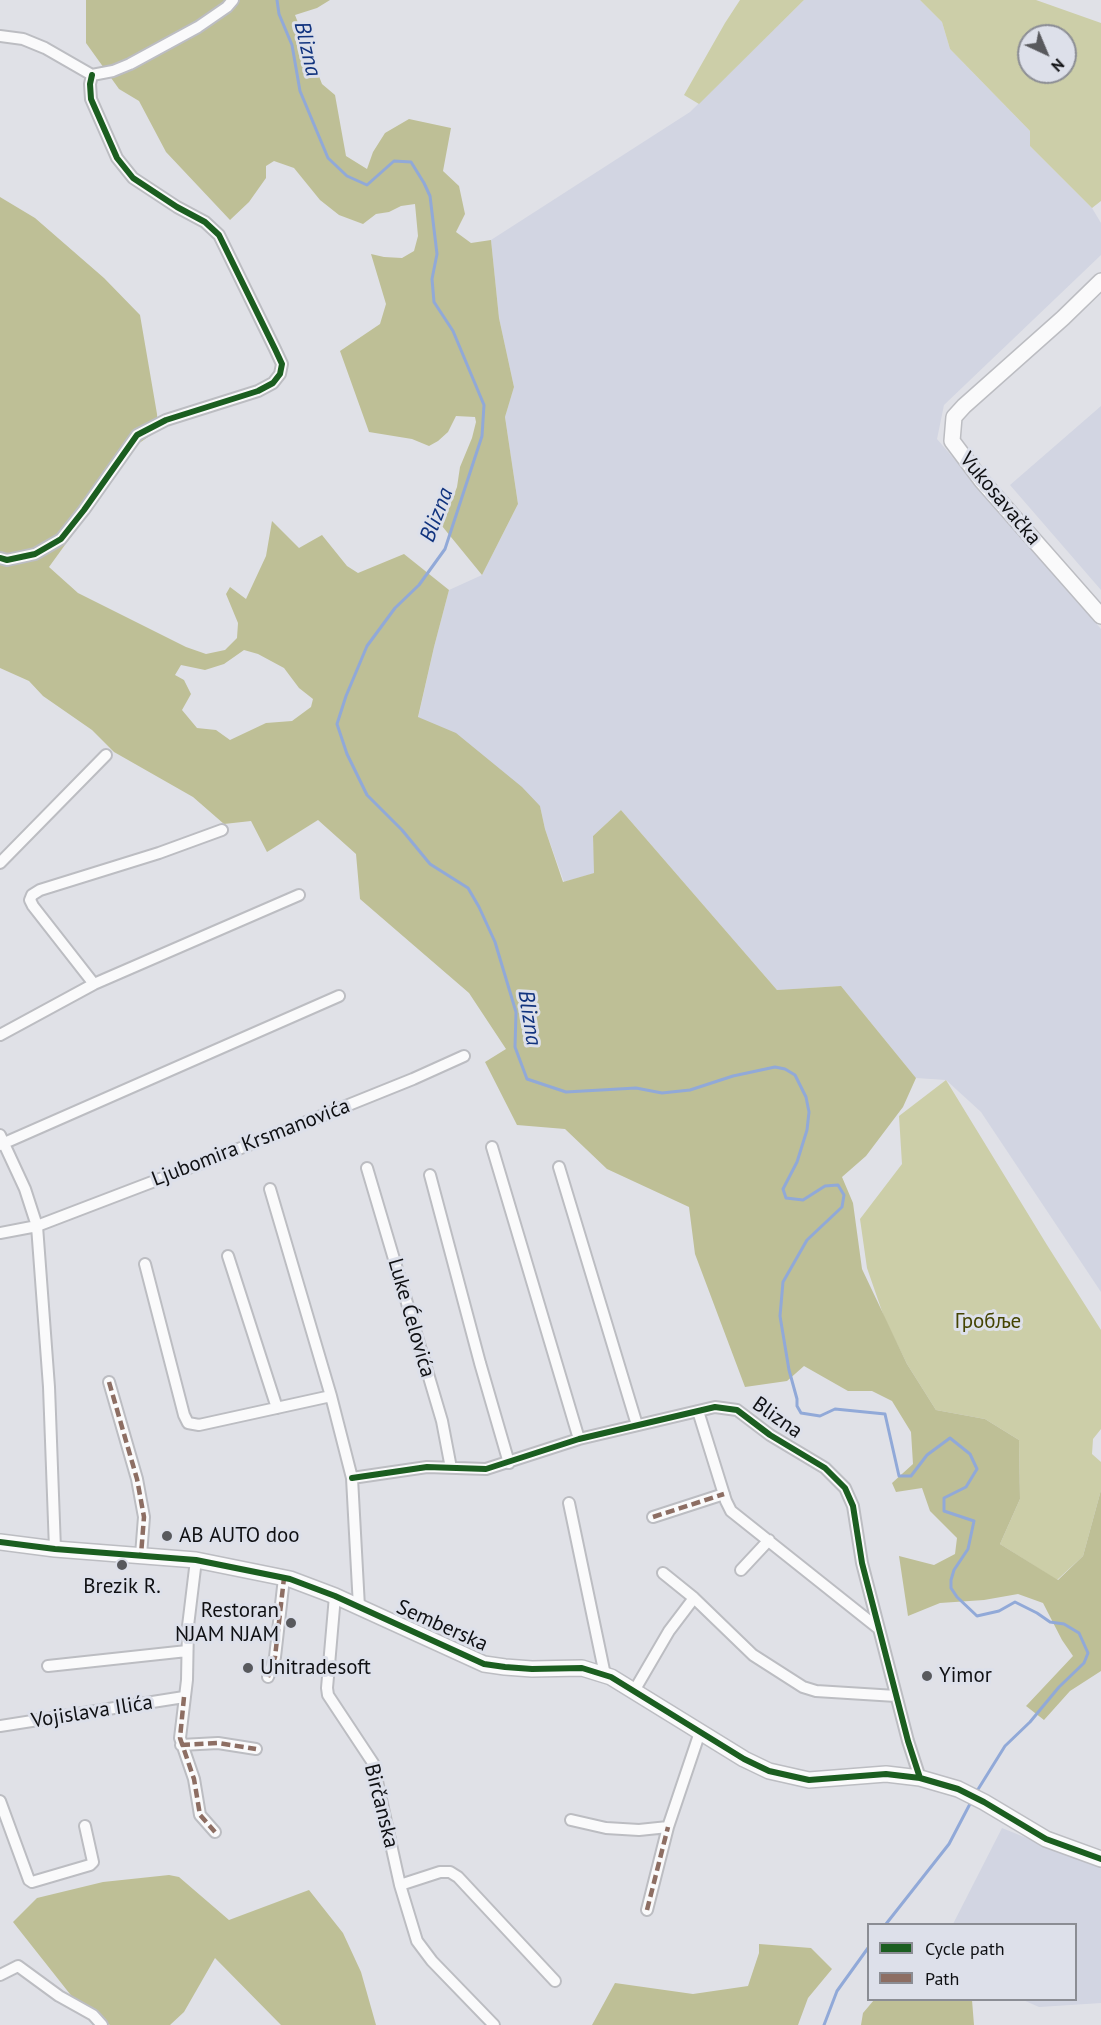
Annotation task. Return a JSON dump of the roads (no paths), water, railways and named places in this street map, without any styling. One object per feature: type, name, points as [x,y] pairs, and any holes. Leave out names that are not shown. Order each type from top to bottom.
[{"type":"main road","name":"Vukosavačka","points":[[1101,281],[964,406],[954,417],[952,441],[982,481],[1101,616]]},
{"type":"main road","name":"Semberska","points":[[0,1542],[55,1549],[196,1560],[284,1578],[335,1596],[484,1664],[514,1668],[582,1668],[605,1675],[744,1759],[770,1771],[809,1780],[886,1774],[920,1778],[958,1789],[1046,1839],[1101,1860]]},
{"type":"street","points":[[0,36],[23,39],[45,48],[92,75],[113,71],[130,64],[198,27],[227,7],[233,0]]},
{"type":"street","points":[[0,558],[7,560],[35,554],[61,539],[137,435],[166,420],[258,391],[273,383],[280,374],[282,364],[219,235],[205,222],[177,207],[134,178],[117,158],[91,99],[92,75]]},
{"type":"street","points":[[0,862],[106,754]]},
{"type":"street","points":[[93,984],[33,906],[30,900],[32,895],[40,890],[159,853],[222,830]]},
{"type":"street","points":[[0,1035],[93,984],[299,895]]},
{"type":"street","points":[[55,1549],[49,1387],[37,1226],[25,1189],[1,1141],[339,996]]},
{"type":"street","name":"Ljubomira Krsmanovića","points":[[0,1233],[37,1226],[254,1143],[464,1056]]},
{"type":"street","points":[[492,1147],[579,1439]]},
{"type":"street","points":[[559,1167],[637,1425]]},
{"type":"street","name":"Luke Ćelovića","points":[[367,1168],[442,1421],[451,1468]]},
{"type":"street","points":[[430,1175],[509,1462]]},
{"type":"street","points":[[270,1189],[331,1396],[352,1478],[358,1607]]},
{"type":"street","points":[[228,1256],[277,1408]]},
{"type":"street","points":[[145,1264],[188,1423],[199,1425],[331,1396]]},
{"type":"street","points":[[109,1382],[141,1498],[144,1517],[141,1555]]},
{"type":"street","name":"Blizna","points":[[352,1478],[426,1467],[486,1469],[579,1439],[637,1425],[715,1407],[737,1410],[770,1435],[825,1468],[845,1488],[853,1506],[862,1563],[896,1696],[920,1778]]},
{"type":"street","points":[[698,1411],[731,1511],[879,1629]]},
{"type":"street","points":[[653,1517],[724,1494]]},
{"type":"street","points":[[569,1503],[605,1675]]},
{"type":"street","points":[[741,1570],[769,1540]]},
{"type":"street","points":[[196,1560],[180,1726],[182,1745],[194,1779],[200,1815],[215,1832]]},
{"type":"street","points":[[663,1573],[694,1598],[753,1655],[803,1687],[816,1691],[896,1696]]},
{"type":"street","points":[[268,1677],[275,1657],[284,1578]]},
{"type":"street","name":"Birčanska","points":[[335,1596],[328,1695],[373,1763],[400,1885],[417,1941],[422,1950],[494,2025]]},
{"type":"street","points":[[634,1691],[669,1631],[694,1598]]},
{"type":"street","points":[[48,1666],[187,1651]]},
{"type":"street","name":"Vojislava Ilića","points":[[0,1726],[184,1697]]},
{"type":"street","points":[[647,1910],[668,1827],[700,1732]]},
{"type":"street","points":[[182,1745],[218,1743],[256,1749]]},
{"type":"street","points":[[0,1801],[29,1880],[32,1882],[90,1865],[93,1862],[85,1826]]},
{"type":"street","points":[[571,1820],[606,1828],[639,1830],[668,1827]]},
{"type":"street","points":[[400,1885],[440,1872],[450,1872],[458,1877],[555,1981]]},
{"type":"street","points":[[0,1975],[18,1966],[59,1996],[93,2015],[102,2025]]},
{"type":"waterway","name":"Blizna","points":[[277,0],[279,14],[292,45],[300,91],[328,158],[347,176],[367,185],[394,161],[411,162],[424,183],[430,196],[437,254],[432,279],[434,302],[453,331],[484,405],[482,436],[445,549],[419,585],[395,608],[367,646],[346,696],[337,724],[347,754],[367,795],[402,830],[430,864],[468,888],[479,907],[495,942],[516,1012],[515,1047],[527,1079],[566,1092],[636,1088],[662,1093],[690,1090],[733,1076],[775,1067],[785,1069],[795,1075],[806,1097],[809,1112],[807,1130],[797,1162],[783,1189],[786,1198],[803,1200],[825,1186],[838,1185],[844,1195],[842,1207],[807,1240],[783,1282],[780,1316],[797,1406],[801,1413],[820,1416],[835,1409],[885,1414],[899,1476],[911,1476],[927,1455],[950,1438],[970,1454],[977,1469],[966,1487],[944,1498],[944,1511],[974,1521],[968,1549],[954,1570],[951,1588],[977,1616],[999,1611],[1015,1602],[1050,1622],[1064,1624],[1079,1633],[1088,1653],[1084,1663],[1005,1746],[977,1791]]},
{"type":"waterway","name":"Blizna","points":[[887,1923],[949,1844],[972,1800]]},
{"type":"waterway","name":"Blizna","points":[[824,2025],[837,1991],[867,1949]]},
{"type":"place","name":"AB AUTO doo","points":[[167,1536]]},
{"type":"place","name":"Brezik R.","points":[[122,1565]]},
{"type":"place","name":"Restoran NJAM NJAM","points":[[291,1623]]},
{"type":"place","name":"Unitradesoft","points":[[248,1668]]},
{"type":"place","name":"Yimor","points":[[927,1676]]},
{"type":"park label","name":"Гробље","points":[[988,1322]]}]
